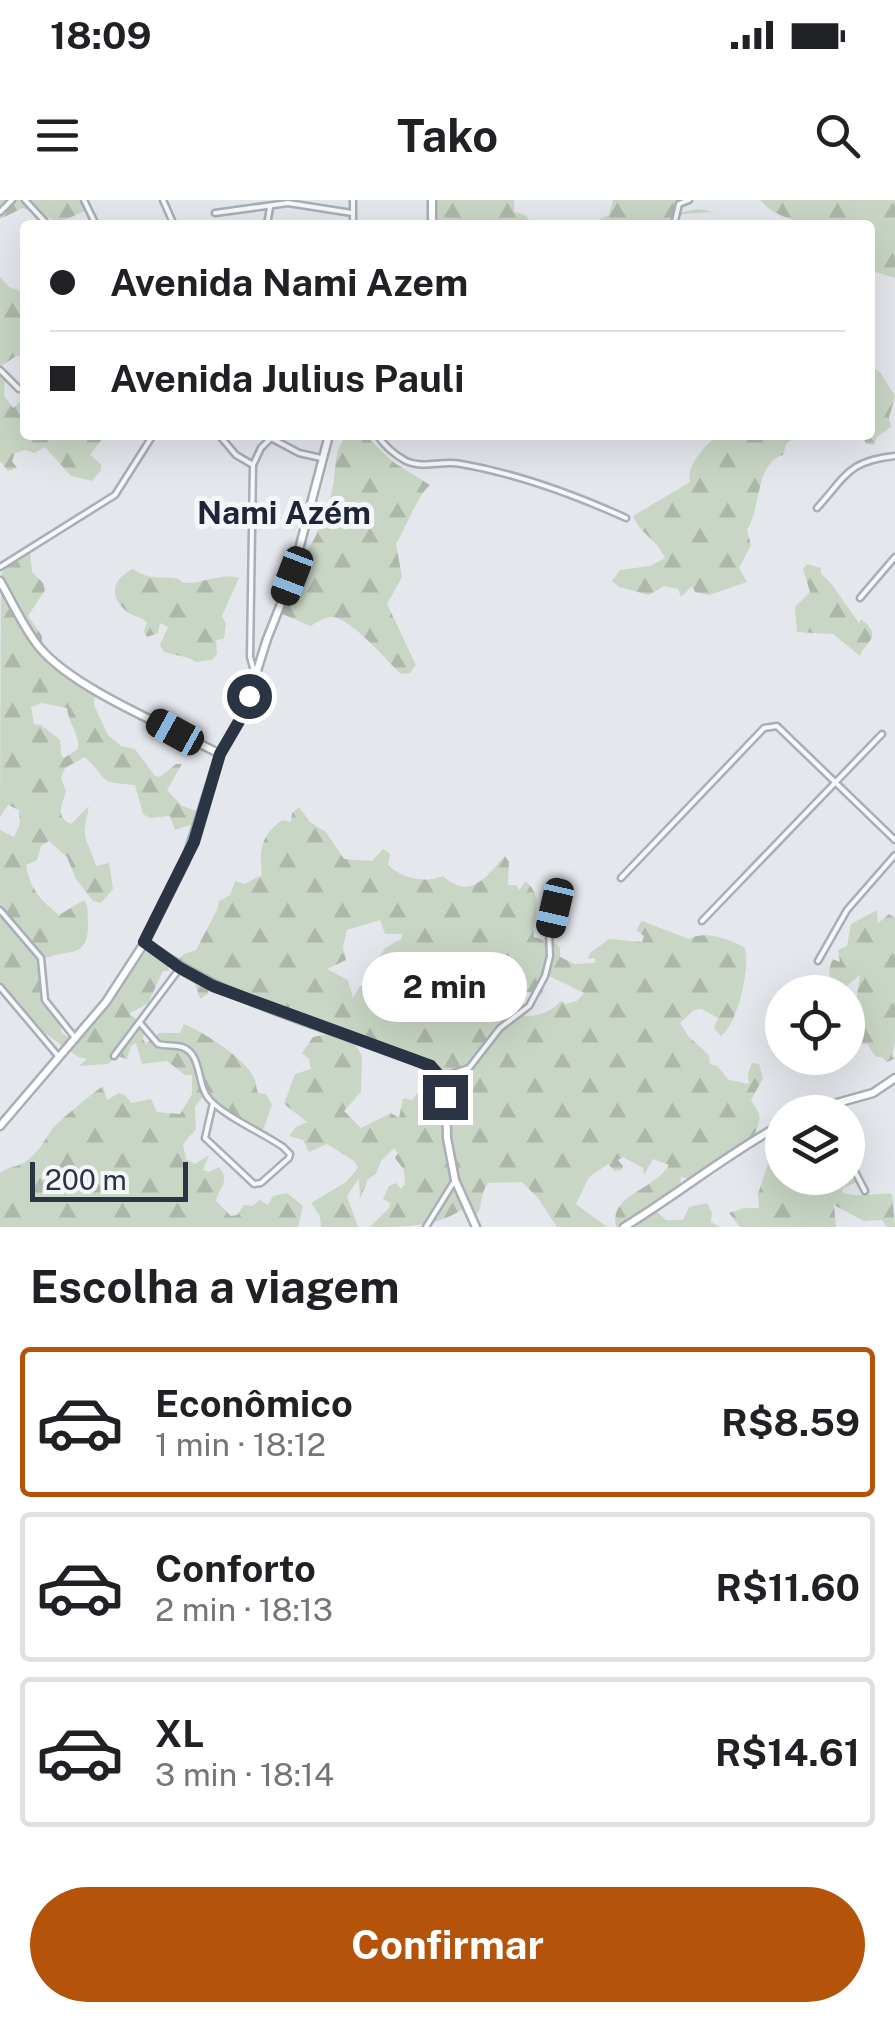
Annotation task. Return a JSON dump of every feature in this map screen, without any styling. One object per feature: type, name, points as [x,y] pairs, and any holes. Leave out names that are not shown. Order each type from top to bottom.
[{"type":"street","points":[[0,212],[12,200]]},
{"type":"street","points":[[25,200],[43,220]]},
{"type":"street","points":[[353,220],[354,200]]},
{"type":"street","points":[[675,220],[679,204],[688,200]]},
{"type":"street","points":[[215,213],[288,203],[352,213]]},
{"type":"street","points":[[268,220],[270,208]]},
{"type":"street","points":[[0,370],[18,389]]},
{"type":"street","points":[[0,566],[115,495],[150,440]]},
{"type":"street","points":[[223,440],[236,455],[253,465]]},
{"type":"street","points":[[255,676],[250,657],[253,465],[268,440]]},
{"type":"street","points":[[274,440],[299,453],[321,458]]},
{"type":"street","points":[[0,1126],[106,1002],[144,942],[194,842],[220,754],[245,709],[292,576],[327,440]]},
{"type":"street","points":[[382,440],[406,460],[418,464],[455,462],[492,470],[576,495],[626,518]]},
{"type":"street","points":[[817,508],[856,465],[864,460],[895,456]]},
{"type":"street","points":[[860,598],[895,557]]},
{"type":"street","points":[[0,582],[38,647],[50,658],[76,678],[220,754]]},
{"type":"street","points":[[621,878],[766,727],[778,726],[895,840]]},
{"type":"street","points":[[702,921],[882,734]]},
{"type":"street","points":[[818,960],[848,910],[895,855]]},
{"type":"street","points":[[442,1077],[469,1068],[500,1028],[529,1006],[550,956],[549,932],[555,908]]},
{"type":"street","points":[[0,910],[40,958],[45,1000],[76,1039]]},
{"type":"street","points":[[144,942],[180,968],[236,995],[431,1066],[446,1084],[446,1138],[455,1180],[476,1227]]},
{"type":"street","points":[[114,1056],[180,968]]},
{"type":"street","points":[[0,986],[59,1057]]},
{"type":"street","points":[[140,1023],[158,1044],[186,1048],[196,1060],[200,1084],[212,1103],[284,1147],[289,1158],[261,1183],[254,1184],[205,1138],[212,1103]]},
{"type":"street","points":[[865,1095],[881,1090],[895,1078]]},
{"type":"street","points":[[624,1227],[765,1134]]},
{"type":"street","points":[[426,1227],[455,1180]]},
{"type":"green space","points":[[0,200],[82,200],[85,211],[64,220],[52,220],[23,208],[0,219]]},
{"type":"green space","points":[[429,200],[514,200],[514,212],[530,220],[427,220]]},
{"type":"green space","points":[[613,200],[680,200],[678,213],[699,209],[713,212],[683,214],[674,220],[600,220],[609,215]]},
{"type":"green space","points":[[760,200],[895,200],[895,278],[875,272],[875,220],[794,220]]},
{"type":"green space","points":[[0,277],[20,292],[20,356],[0,367]]},
{"type":"green space","points":[[0,368],[5,379],[4,396],[13,408],[20,402],[20,440],[101,440],[90,455],[101,464],[92,481],[71,476],[45,447],[34,453],[15,453],[12,461],[17,468],[8,471],[0,461]]},
{"type":"green space","points":[[875,369],[895,396],[889,417],[891,427],[877,437],[874,445],[864,440],[875,440]]},
{"type":"green space","points":[[343,440],[370,440],[393,462],[430,485],[396,544],[402,577],[387,604],[416,665],[410,673],[401,674],[341,620],[327,618],[310,626],[280,613],[290,583],[290,569],[306,553],[325,515]]},
{"type":"green space","points":[[713,440],[791,440],[763,477],[747,530],[751,545],[739,568],[747,582],[709,595],[695,592],[692,586],[681,597],[678,589],[664,586],[649,595],[619,587],[612,581],[620,570],[650,566],[665,558],[633,516],[690,482],[702,450]]},
{"type":"green space","points":[[38,540],[30,551],[32,572],[45,590],[28,616],[42,636],[46,656],[59,671],[95,694],[94,705],[108,735],[121,746],[135,749],[155,776],[182,764],[167,790],[182,806],[199,812],[193,824],[175,830],[170,816],[149,818],[143,814],[135,785],[109,781],[85,757],[65,768],[61,778],[66,791],[63,818],[71,824],[89,806],[85,838],[96,866],[109,863],[113,889],[101,903],[93,901],[76,879],[67,857],[49,841],[41,846],[37,860],[26,865],[37,894],[59,915],[84,900],[88,910],[84,944],[73,952],[40,962],[41,1004],[55,1005],[62,1033],[69,1038],[100,1015],[147,951],[162,957],[169,971],[163,971],[148,1003],[129,1014],[145,1025],[146,1044],[159,1033],[180,1033],[184,1024],[242,1062],[254,1078],[258,1093],[266,1094],[272,1105],[264,1128],[258,1132],[204,1095],[195,1107],[196,1129],[183,1144],[186,1159],[195,1164],[209,1155],[203,1170],[209,1172],[219,1167],[224,1180],[216,1201],[231,1216],[237,1215],[244,1205],[253,1206],[259,1200],[268,1205],[273,1196],[287,1193],[303,1206],[298,1227],[0,1227],[0,1173],[28,1160],[57,1124],[103,1086],[107,1100],[119,1093],[131,1103],[151,1099],[157,1112],[180,1114],[192,1094],[192,1075],[185,1075],[167,1061],[142,1064],[136,1043],[127,1059],[117,1056],[108,1064],[79,1066],[87,1059],[78,1057],[31,1023],[0,991],[0,830],[14,837],[20,824],[19,810],[8,805],[0,817],[1,576],[16,554]],"holes":[[[42,703],[67,708],[78,749],[64,758],[60,740],[34,724],[31,707]]]},
{"type":"green space","points":[[807,564],[821,568],[821,574],[859,623],[861,619],[871,630],[871,638],[860,656],[833,634],[797,632],[795,607],[810,592],[803,569]]},
{"type":"green space","points":[[133,569],[147,576],[185,583],[239,578],[222,616],[226,624],[224,639],[216,640],[217,654],[212,660],[196,662],[164,652],[160,645],[168,627],[160,623],[158,633],[147,637],[147,622],[127,611],[116,598],[118,581]]},
{"type":"green space","points":[[299,807],[310,822],[326,832],[344,859],[372,861],[383,849],[390,854],[388,865],[414,878],[443,876],[462,887],[470,886],[485,878],[505,856],[509,862],[508,885],[516,885],[519,890],[526,881],[536,895],[534,937],[555,943],[560,948],[560,957],[575,964],[595,963],[595,958],[588,959],[590,953],[609,939],[642,942],[644,936],[636,930],[642,921],[689,939],[709,935],[744,947],[744,980],[727,1030],[721,1036],[714,1028],[718,1018],[702,1009],[694,1010],[680,1023],[709,1055],[710,1064],[729,1080],[749,1084],[752,1063],[759,1064],[763,1078],[751,1100],[758,1113],[756,1132],[742,1149],[722,1163],[693,1180],[681,1177],[680,1189],[655,1210],[666,1220],[683,1220],[689,1207],[707,1203],[711,1222],[720,1227],[616,1227],[619,1207],[669,1165],[653,1159],[644,1175],[643,1168],[623,1157],[618,1160],[622,1170],[615,1171],[608,1164],[589,1177],[576,1204],[607,1227],[557,1227],[522,1182],[488,1183],[475,1218],[461,1210],[430,1223],[370,1227],[389,1208],[390,1203],[383,1199],[389,1186],[396,1183],[401,1189],[405,1184],[404,1170],[395,1158],[398,1153],[394,1148],[368,1179],[360,1199],[359,1178],[347,1196],[358,1227],[321,1227],[320,1216],[311,1203],[346,1182],[358,1168],[354,1161],[327,1144],[309,1152],[303,1140],[289,1136],[307,1122],[284,1104],[295,1074],[311,1069],[309,1059],[302,1053],[313,1037],[327,1034],[354,1042],[362,1056],[361,1092],[344,1111],[361,1128],[391,1113],[399,1118],[403,1098],[412,1100],[436,1071],[431,1063],[419,1058],[218,982],[209,985],[208,994],[200,999],[195,984],[181,976],[175,963],[196,950],[219,901],[230,895],[235,881],[244,884],[262,875],[261,850],[266,838],[282,820],[291,822],[292,813]],"holes":[[[380,920],[385,934],[402,934],[401,939],[385,948],[376,963],[382,961],[379,986],[360,986],[353,998],[348,980],[327,969],[346,960],[343,947],[347,930]],[[547,975],[584,993],[577,1001],[561,1001],[540,1014],[516,1014],[521,1003],[519,991],[542,994]]]},
{"type":"green space","points":[[877,910],[878,923],[889,914],[895,918],[895,1042],[894,1059],[887,1062],[876,1057],[865,1044],[865,975],[830,975],[832,959],[840,962],[838,950],[847,946],[851,924]]},
{"type":"green space","points":[[765,1173],[765,1195],[892,1194],[895,1227],[887,1227],[882,1220],[864,1221],[834,1205],[836,1227],[740,1227],[729,1213],[759,1208],[758,1194]]},
{"type":"district","name":"Nami Azém","points":[[284,513]]},
{"type":"route","points":[[249,696],[220,754],[194,842],[144,942],[213,986],[431,1066],[446,1084],[445,1097]]}]
